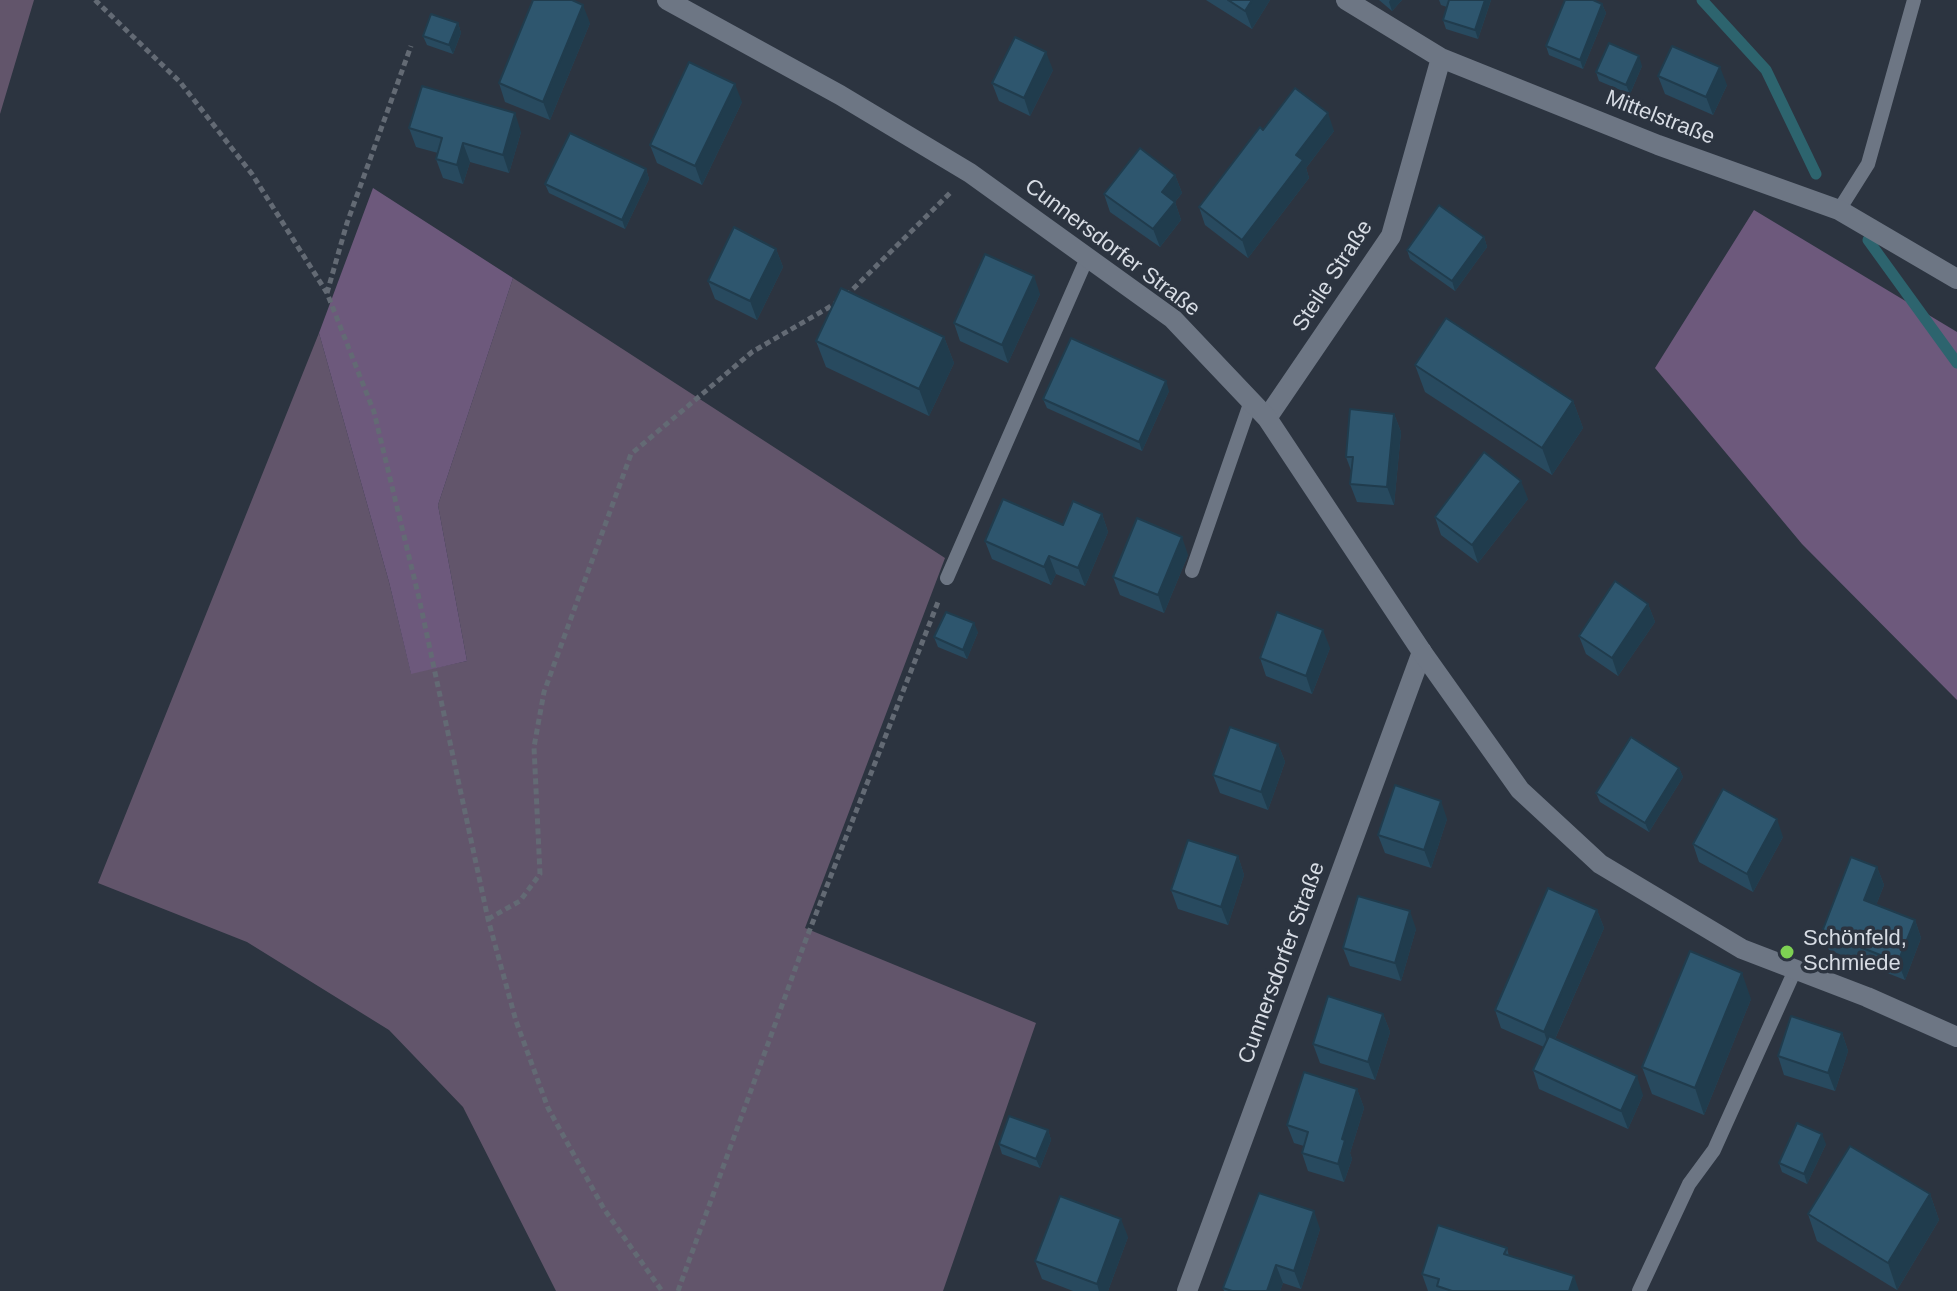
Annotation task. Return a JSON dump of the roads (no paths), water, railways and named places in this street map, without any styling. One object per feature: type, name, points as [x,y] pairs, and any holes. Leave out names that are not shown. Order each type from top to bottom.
[{"type":"street","name":"Cunnersdorfer Straße","points":[[667,0],[840,95],[970,173],[1173,319],[1267,418],[1422,652],[1520,790],[1600,864],[1706,930],[1957,1037]]},
{"type":"street","name":"Mittelstraße","points":[[1346,0],[1441,58],[1658,145],[1839,210],[1957,279]]},
{"type":"street","name":"Steile Straße","points":[[1267,418],[1391,236],[1441,58]]},
{"type":"street","name":"Cunnersdorfer Straße","points":[[1187,1291],[1422,652]]},
{"type":"lane","points":[[1839,210],[1868,164],[1914,0]]},
{"type":"lane","points":[[947,578],[1087,258]]},
{"type":"lane","points":[[1192,571],[1251,401]]},
{"type":"lane","points":[[1639,1291],[1689,1184],[1714,1150],[1795,970]]},
{"type":"waterway","points":[[1702,0],[1766,70],[1816,174]]},
{"type":"waterway","points":[[1868,240],[1957,363]]},
{"type":"place","name":"Schönfeld, Schmiede","points":[[1787,952]]}]
